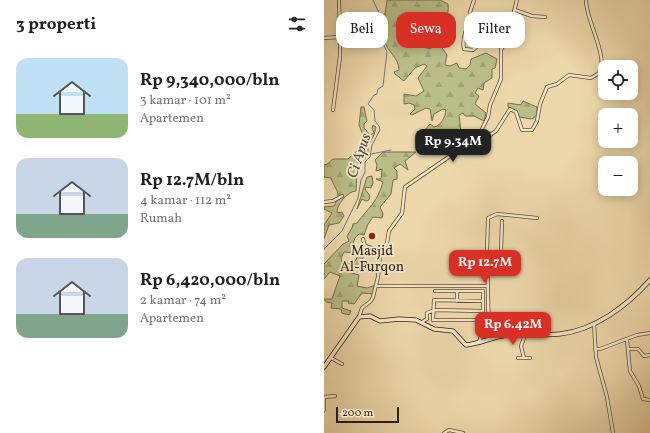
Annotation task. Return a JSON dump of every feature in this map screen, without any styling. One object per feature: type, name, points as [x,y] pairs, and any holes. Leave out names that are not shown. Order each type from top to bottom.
[{"type":"main road","points":[[324,367],[332,358],[359,317],[368,315],[379,320],[407,319],[422,322],[436,330],[453,330],[465,344],[489,340],[501,336],[565,333],[594,323],[608,316],[632,298],[650,280]]},
{"type":"street","points":[[339,0],[339,12]]},
{"type":"street","points":[[470,12],[474,0]]},
{"type":"street","points":[[517,0],[515,10],[532,16],[544,17]]},
{"type":"street","points":[[359,317],[362,308],[372,300],[382,251],[387,243],[390,230],[402,213],[405,187],[453,154],[462,149],[473,149],[478,143],[496,131],[510,109],[516,112],[520,128],[532,130],[537,121],[540,104],[547,87],[557,84],[570,75],[589,78],[600,73],[602,64],[594,30],[586,9],[586,0]]},
{"type":"street","points":[[324,38],[336,37]]},
{"type":"street","points":[[464,38],[464,49],[473,50],[475,48]]},
{"type":"street","points":[[333,110],[340,48]]},
{"type":"street","points":[[478,143],[482,129],[488,117],[490,105],[501,79],[502,48]]},
{"type":"street","points":[[447,146],[453,154]]},
{"type":"street","points":[[324,202],[333,201],[342,196]]},
{"type":"street","points":[[489,340],[487,255],[488,221],[490,216],[497,214],[537,218]]},
{"type":"street","points":[[487,255],[501,252],[502,221]]},
{"type":"street","points":[[363,239],[365,246],[382,251]]},
{"type":"street","points":[[362,267],[379,269]]},
{"type":"street","points":[[376,286],[488,286]]},
{"type":"street","points":[[436,291],[483,291],[482,334],[479,342]]},
{"type":"street","points":[[457,291],[457,301]]},
{"type":"street","points":[[483,301],[434,300],[434,320],[483,320]]},
{"type":"street","points":[[422,322],[427,319],[427,313],[434,310],[483,311]]},
{"type":"street","points":[[594,323],[595,349],[607,397],[613,433]]},
{"type":"street","points":[[595,349],[600,349],[637,335],[650,333]]},
{"type":"street","points":[[524,358],[521,346],[525,334]]},
{"type":"street","points":[[627,340],[630,373],[639,386],[643,400],[650,400]]},
{"type":"street","points":[[628,349],[638,349],[644,356],[650,355]]},
{"type":"street","points":[[332,358],[342,364]]},
{"type":"street","points":[[518,358],[530,358]]},
{"type":"street","points":[[324,360],[328,363]]},
{"type":"street","points":[[324,410],[324,397],[335,396]]},
{"type":"street","points":[[444,433],[449,430],[463,433]]},
{"type":"green space","points":[[387,0],[440,0],[448,4],[448,12],[396,12],[396,48],[442,48],[447,55],[445,65],[450,66],[457,63],[459,68],[466,69],[470,65],[471,59],[486,53],[497,59],[495,68],[492,69],[492,78],[484,83],[483,90],[478,88],[475,93],[479,96],[475,104],[486,113],[484,121],[474,116],[465,116],[463,113],[459,115],[461,132],[452,142],[435,131],[428,135],[425,140],[420,136],[430,124],[434,127],[441,123],[446,110],[443,109],[434,114],[432,121],[430,109],[426,108],[412,115],[410,114],[415,109],[414,105],[409,103],[404,104],[404,94],[416,96],[424,91],[418,78],[427,66],[424,64],[415,68],[404,81],[395,74],[394,72],[399,70],[395,58],[388,48],[388,12],[385,12]]},
{"type":"green space","points":[[523,101],[537,107],[537,115],[532,119],[519,117],[516,111],[508,107],[508,103],[521,105]]},
{"type":"green space","points":[[361,107],[364,107],[367,121],[364,124],[364,128],[370,135],[374,133],[372,128],[373,125],[376,127],[374,135],[368,146],[368,155],[361,163],[357,172],[356,191],[346,196],[338,206],[337,213],[342,212],[344,216],[339,223],[329,225],[324,239],[324,225],[332,213],[324,209],[324,207],[334,206],[338,195],[331,178],[324,177],[324,164],[326,165],[333,159],[348,159],[358,150],[363,135],[359,125]]},
{"type":"green space","points":[[383,152],[416,152],[405,161],[408,170],[400,164],[394,168],[397,171],[397,179],[393,180],[391,194],[380,207],[383,214],[382,218],[373,217],[368,224],[364,235],[359,234],[355,238],[352,246],[365,252],[360,266],[353,265],[349,267],[345,264],[344,268],[348,272],[359,275],[357,286],[367,288],[376,285],[373,294],[362,293],[354,304],[348,303],[349,301],[342,301],[342,308],[351,311],[349,315],[342,313],[341,309],[331,308],[332,303],[326,302],[324,299],[332,299],[340,276],[330,272],[324,279],[324,264],[343,244],[349,241],[347,236],[353,224],[357,223],[372,204],[381,189],[383,182],[376,179],[381,179],[382,169],[376,171],[377,165],[375,160]],"holes":[[[344,252],[355,253],[358,255],[356,260],[351,264],[342,262],[341,258]]]},
{"type":"green space","points":[[372,176],[373,183],[371,188],[366,187],[365,189],[370,196],[369,200],[366,201],[362,199],[357,209],[367,177]]},
{"type":"waterway","name":"Ci Apus","points":[[324,249],[342,231],[358,198],[361,180],[365,172],[365,162],[370,157],[372,145],[380,130],[375,121],[374,110],[368,104],[374,95],[377,94],[378,89],[383,86],[387,52],[380,37],[382,30],[380,15],[373,0]]},
{"type":"waterway","points":[[371,154],[391,150]]},
{"type":"place","name":"Masjid Al-Furqon","points":[[372,236]]}]
